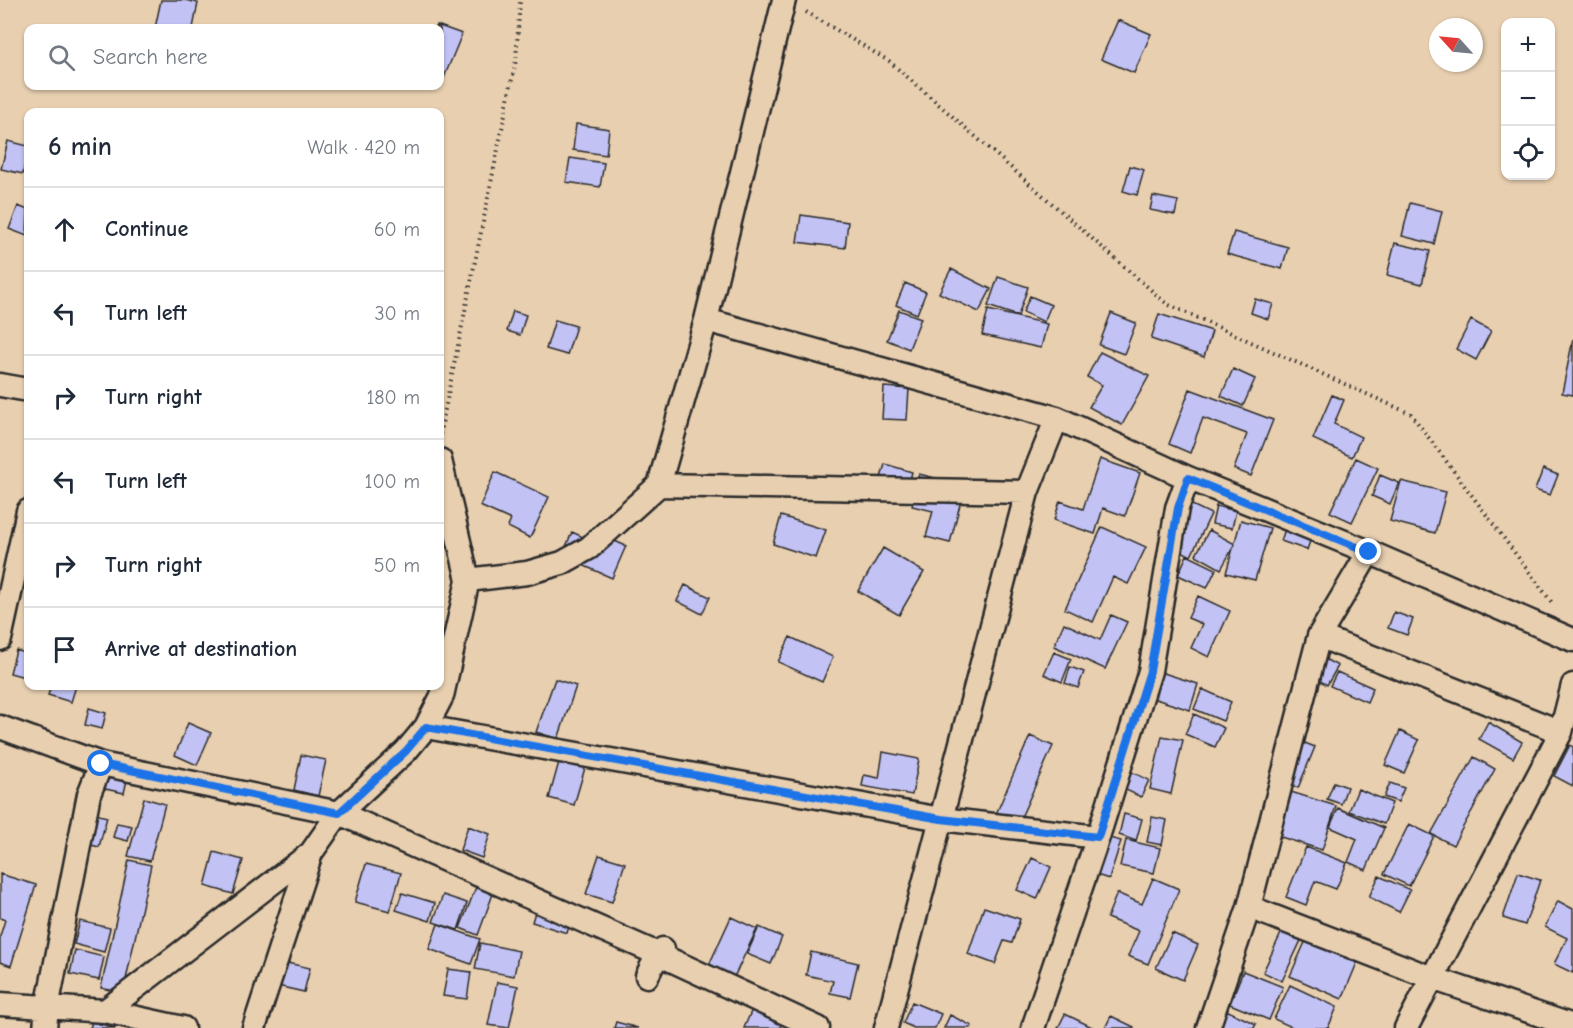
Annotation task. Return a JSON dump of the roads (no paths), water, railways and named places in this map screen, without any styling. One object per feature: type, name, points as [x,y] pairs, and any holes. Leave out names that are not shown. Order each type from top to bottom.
[{"type":"street","points":[[468,580],[527,573],[562,563],[589,548],[660,485],[790,3]]},
{"type":"street","points":[[706,320],[1057,418],[1188,478],[1369,552],[1573,640]]},
{"type":"street","points":[[0,385],[24,389]]},
{"type":"street","points":[[886,1028],[1027,492],[1057,418]]},
{"type":"street","points":[[444,477],[468,580],[444,683]]},
{"type":"street","points":[[1034,1028],[1098,837],[1150,671],[1178,508],[1188,478]]},
{"type":"street","points":[[660,485],[1027,492]]},
{"type":"street","points":[[0,639],[24,529]]},
{"type":"street","points":[[1208,1028],[1249,907],[1319,636],[1369,552]]},
{"type":"street","points":[[1319,636],[1561,732]]},
{"type":"street","points":[[1406,1028],[1561,732],[1573,685]]},
{"type":"street","points":[[254,1028],[311,853],[339,813],[406,751],[426,727],[442,690]]},
{"type":"street","points":[[0,727],[101,764],[339,813],[660,951],[818,1028]]},
{"type":"street","points":[[426,727],[941,819],[1098,837]]},
{"type":"street","points":[[46,1018],[89,794],[101,764]]},
{"type":"street","points":[[105,1011],[311,853]]},
{"type":"street","points":[[1249,907],[1432,978],[1573,1026]]},
{"type":"street","points":[[647,976],[660,951]]},
{"type":"street","points":[[0,1004],[46,1018],[105,1011],[183,1028]]}]
